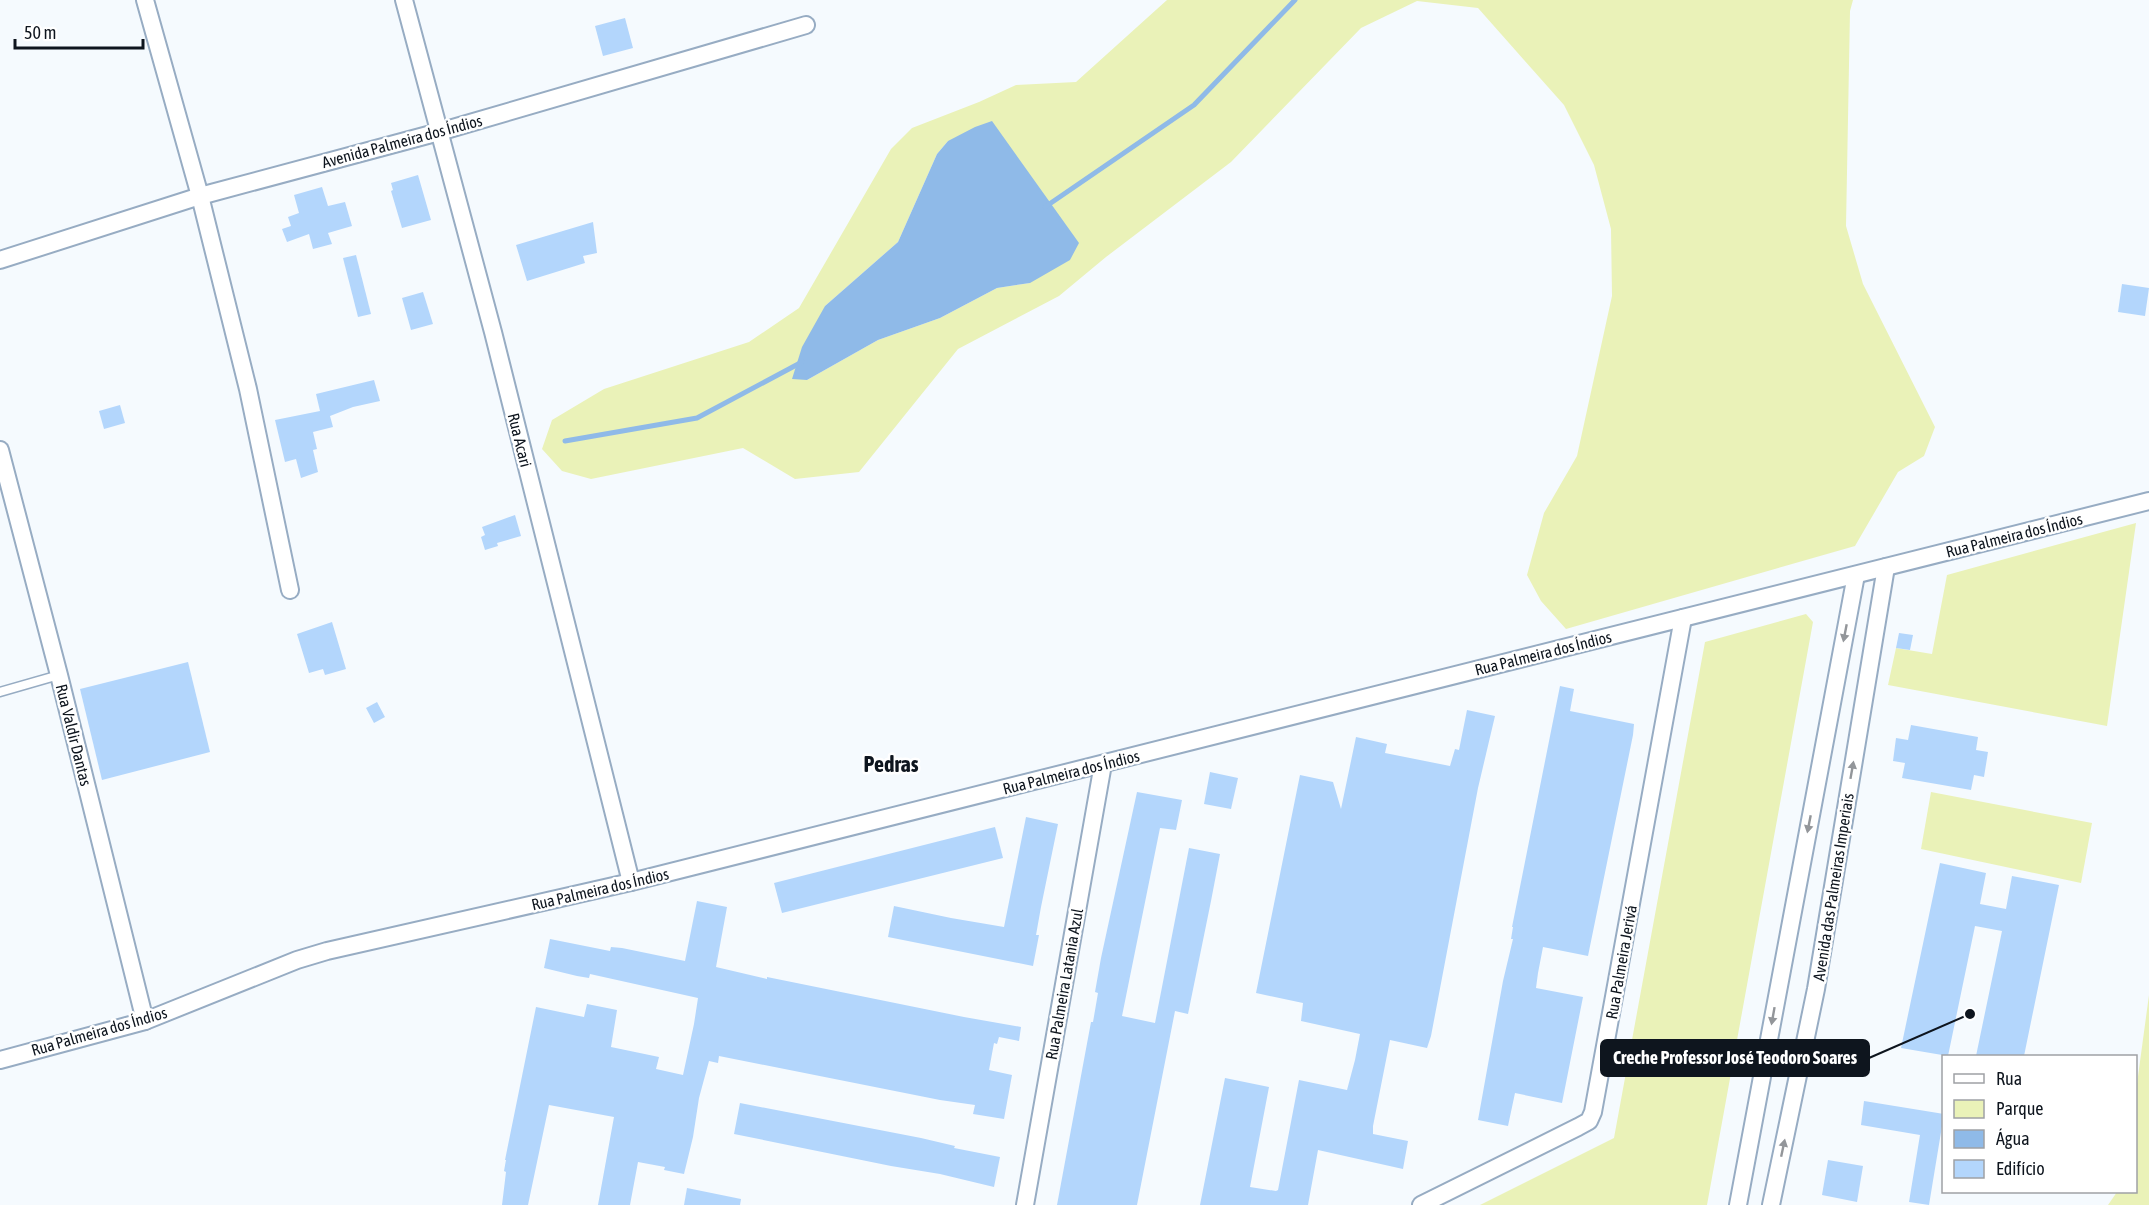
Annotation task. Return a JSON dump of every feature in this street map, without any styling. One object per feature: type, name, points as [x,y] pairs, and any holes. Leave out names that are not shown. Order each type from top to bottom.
[{"type":"street","points":[[145,0],[200,195],[248,389],[290,590]]},
{"type":"street","name":"Rua Acari","points":[[404,0],[493,332],[631,882]]},
{"type":"street","name":"Avenida Palmeira dos Índios","points":[[0,260],[200,195],[439,132],[806,25]]},
{"type":"street","name":"Rua Valdir Dantas","points":[[0,450],[59,675],[145,1022]]},
{"type":"street","name":"Rua Palmeira dos Índios","points":[[0,1060],[145,1022],[297,960],[327,951],[631,882],[2149,501]]},
{"type":"street","name":"Avenida das Palmeiras Imperiais","points":[[1771,1205],[1816,989],[1886,567]]},
{"type":"street","name":"Avenida das Palmeiras Imperiais","points":[[1738,1205],[1856,575]]},
{"type":"street","name":"Rua Palmeira Jerivá","points":[[1421,1205],[1589,1121],[1593,1112],[1683,618]]},
{"type":"street","name":"Rua Palmeira Latania Azul","points":[[1024,1205],[1103,764]]},
{"type":"lane","points":[[0,692],[59,675]]},
{"type":"green space","points":[[1167,0],[1853,0],[1850,11],[1846,226],[1863,284],[1935,427],[1924,456],[1898,472],[1855,546],[1566,629],[1541,601],[1527,575],[1544,513],[1577,456],[1612,296],[1611,229],[1594,165],[1564,105],[1478,8],[1417,1],[1361,28],[1231,162],[1106,257],[1059,296],[958,349],[859,472],[795,479],[743,448],[591,479],[562,471],[542,449],[552,420],[604,389],[749,342],[799,308],[891,149],[912,128],[1016,85],[1076,82]],"holes":[[[948,141],[1030,283],[997,288],[940,318],[878,340],[807,380],[825,306],[898,242],[937,154]]]},
{"type":"green space","points":[[2136,523],[2107,726],[1888,685],[1896,648],[1932,654],[1947,575]]},
{"type":"green space","points":[[1806,614],[1813,622],[1707,1205],[1480,1205],[1614,1138],[1705,642]]},
{"type":"green space","points":[[1931,792],[2092,823],[2081,883],[1921,849]]},
{"type":"green space","points":[[2149,995],[2149,1205],[2108,1205],[2116,1193],[2137,1193],[2137,1084]]},
{"type":"water","points":[[992,121],[1079,243],[1070,260],[1030,283],[997,288],[940,318],[878,340],[807,380],[792,379],[802,347],[825,306],[898,242],[937,154],[948,141]]},
{"type":"building","points":[[625,18],[633,48],[603,56],[595,26]]},
{"type":"building","points":[[418,175],[431,220],[402,228],[391,191],[393,190],[391,183]]},
{"type":"building","points":[[322,187],[328,206],[345,202],[352,226],[328,233],[332,244],[313,249],[309,234],[287,242],[282,229],[291,226],[288,217],[299,213],[294,195]]},
{"type":"building","points":[[593,222],[597,253],[583,256],[585,263],[527,281],[516,245]]},
{"type":"building","points":[[356,255],[371,314],[358,317],[343,258]]},
{"type":"building","points":[[2122,284],[2149,288],[2145,316],[2118,312]]},
{"type":"building","points":[[423,292],[433,324],[411,330],[402,298]]},
{"type":"building","points":[[374,380],[380,401],[353,407],[330,416],[333,427],[313,432],[317,449],[313,450],[318,472],[301,478],[296,459],[285,462],[275,420],[320,411],[316,394]]},
{"type":"building","points":[[120,405],[125,423],[104,429],[99,411]]},
{"type":"building","points":[[515,515],[521,536],[497,543],[498,546],[485,550],[481,537],[485,535],[482,527]]},
{"type":"building","points":[[332,622],[346,669],[325,675],[323,669],[309,673],[297,634]]},
{"type":"building","points":[[1899,633],[1913,635],[1910,650],[1896,648]]},
{"type":"building","points":[[188,662],[210,752],[102,780],[80,689]]},
{"type":"building","points":[[1560,686],[1574,689],[1570,711],[1634,724],[1633,735],[1588,956],[1543,947],[1536,988],[1583,997],[1562,1103],[1515,1093],[1508,1126],[1478,1120],[1503,981],[1513,939],[1511,939],[1512,927]]},
{"type":"building","points":[[377,702],[385,717],[374,723],[366,708]]},
{"type":"building","points":[[1467,710],[1495,716],[1478,788],[1431,1036],[1427,1048],[1390,1040],[1373,1126],[1373,1134],[1408,1141],[1403,1169],[1318,1150],[1308,1205],[1200,1205],[1225,1078],[1269,1087],[1250,1187],[1276,1191],[1299,1080],[1347,1090],[1355,1060],[1360,1034],[1301,1021],[1303,1003],[1256,993],[1300,775],[1333,782],[1341,809],[1356,737],[1387,744],[1385,753],[1450,766],[1455,749],[1459,750]]},
{"type":"building","points":[[1911,725],[1978,737],[1976,750],[1988,752],[1984,777],[1974,775],[1971,790],[1902,778],[1905,763],[1893,761],[1896,738],[1908,740]]},
{"type":"building","points":[[1210,772],[1238,778],[1231,809],[1204,804]]},
{"type":"building","points":[[1137,792],[1182,800],[1176,830],[1160,828],[1122,1016],[1155,1023],[1189,848],[1220,854],[1211,901],[1188,1014],[1175,1011],[1137,1205],[1057,1205],[1091,1022],[1093,1022],[1101,958]]},
{"type":"building","points":[[1026,817],[1058,824],[1036,935],[1039,935],[1033,966],[888,937],[894,906],[1004,927]]},
{"type":"building","points":[[995,827],[1003,858],[782,913],[774,883]]},
{"type":"building","points":[[1940,863],[1986,873],[1980,904],[2006,909],[2012,876],[2059,885],[2024,1055],[1976,1055],[2002,931],[1975,926],[1948,1055],[1901,1048]]},
{"type":"building","points":[[697,901],[727,907],[716,967],[767,979],[767,977],[1021,1027],[1019,1041],[999,1037],[997,1044],[994,1043],[989,1070],[1012,1075],[1004,1119],[973,1114],[975,1105],[719,1056],[718,1063],[709,1061],[684,1174],[664,1170],[665,1167],[638,1162],[630,1205],[598,1205],[614,1117],[549,1105],[528,1205],[502,1205],[505,1160],[536,1007],[584,1017],[587,1004],[617,1010],[611,1047],[659,1057],[656,1069],[683,1075],[694,1024],[698,998],[590,974],[589,978],[544,968],[550,939],[610,951],[611,947],[622,948],[685,961]]},
{"type":"building","points":[[1864,1101],[1942,1114],[1929,1205],[1909,1202],[1920,1135],[1861,1125]]},
{"type":"building","points":[[740,1103],[921,1138],[955,1146],[954,1148],[1000,1157],[994,1187],[940,1174],[734,1134]]},
{"type":"building","points":[[1828,1160],[1863,1166],[1857,1202],[1822,1195]]},
{"type":"building","points":[[687,1188],[741,1199],[740,1205],[684,1205]]},
{"type":"waterway","points":[[1045,207],[1194,105],[1295,0]]},
{"type":"waterway","points":[[565,441],[697,418],[802,362]]},
{"type":"place","name":"Creche Professor José Teodoro Soares","points":[[1970,1014]]},
{"type":"district","name":"Pedras","points":[[891,764]]}]
